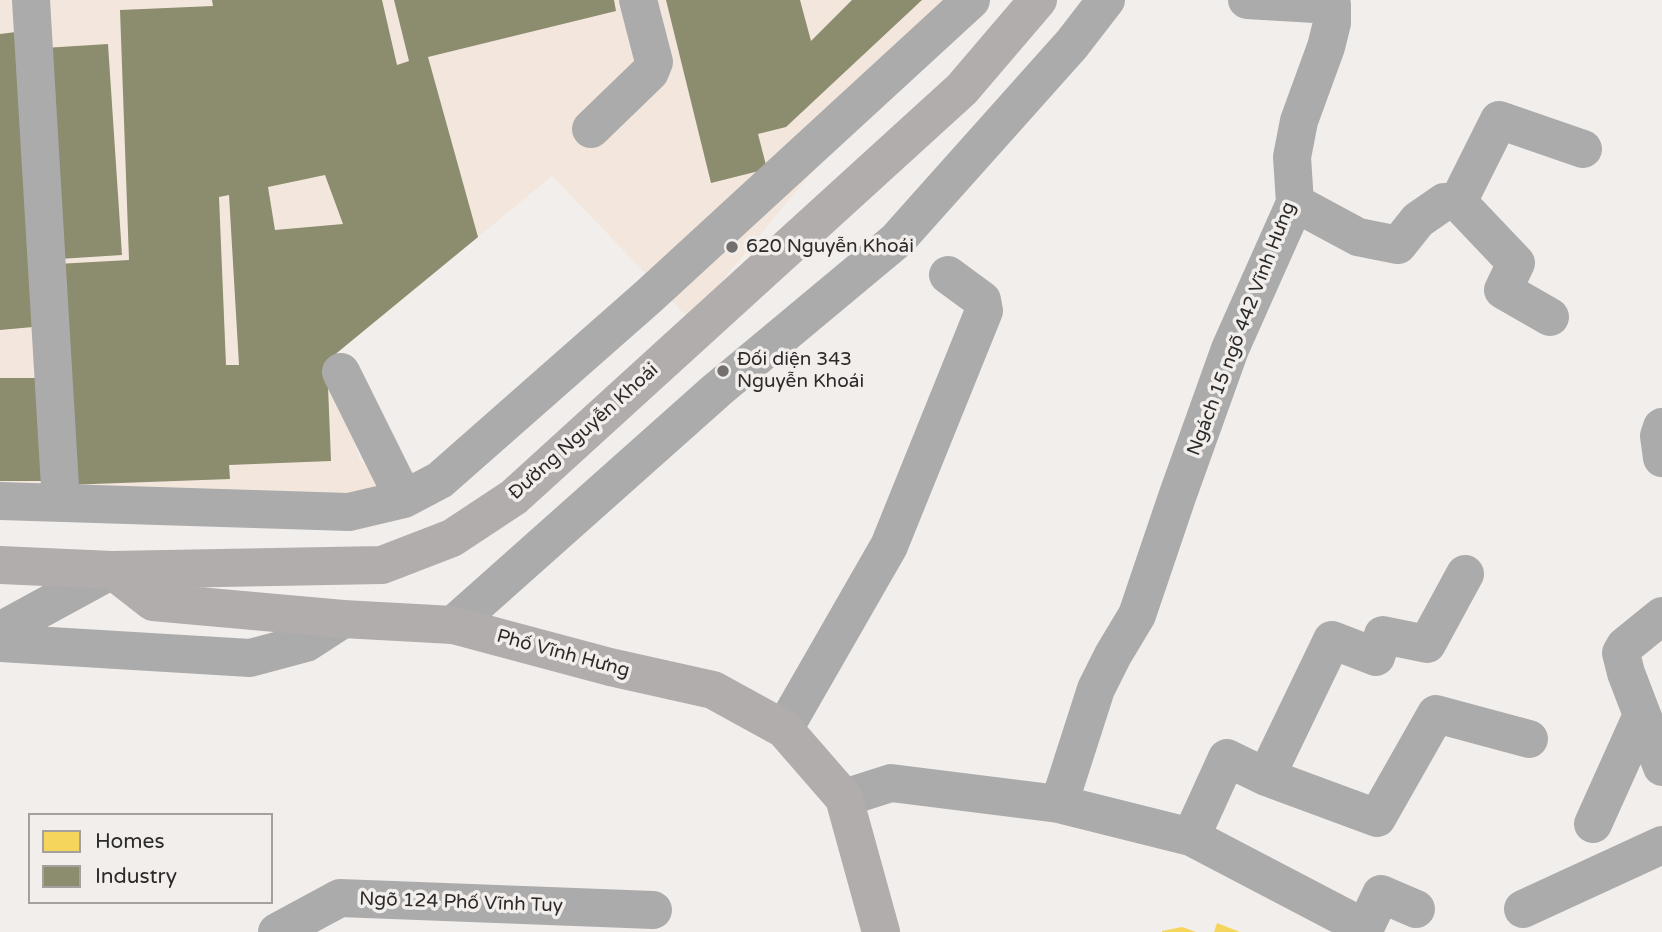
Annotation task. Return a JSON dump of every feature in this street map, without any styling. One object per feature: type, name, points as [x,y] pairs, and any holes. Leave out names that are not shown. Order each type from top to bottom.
[{"type":"main road","name":"Đường Nguyễn Khoái","points":[[0,565],[112,570],[382,565],[452,538],[514,497],[962,89],[1038,0]]},
{"type":"main road","name":"Phố Vĩnh Hưng","points":[[112,570],[153,602],[343,619],[453,625],[610,667],[713,690],[784,729],[844,798],[881,932]]},
{"type":"street","points":[[0,4],[20,0]]},
{"type":"street","points":[[31,0],[61,503]]},
{"type":"street","points":[[591,129],[650,72],[654,62],[638,0]]},
{"type":"street","points":[[0,501],[349,512],[404,499],[440,480],[649,296],[971,0]]},
{"type":"street","points":[[453,625],[717,390],[897,240],[1072,44],[1106,0]]},
{"type":"street","name":"Ngách 15 ngõ 442 Vĩnh Hưng","points":[[1059,804],[1096,689],[1137,615],[1230,349],[1295,203],[1292,158],[1299,121],[1326,47],[1332,23],[1332,5],[1247,0]]},
{"type":"street","points":[[1458,202],[1499,120],[1583,149]]},
{"type":"street","points":[[1295,203],[1358,237],[1398,245],[1418,220],[1444,202],[1458,202],[1516,263],[1503,290],[1550,317]]},
{"type":"street","points":[[784,729],[889,546],[984,311],[982,300],[948,275]]},
{"type":"street","points":[[341,372],[404,499]]},
{"type":"street","points":[[1662,427],[1658,436],[1662,458]]},
{"type":"street","points":[[0,631],[112,570]]},
{"type":"street","points":[[1266,777],[1332,640],[1376,657],[1383,635],[1427,644],[1465,574]]},
{"type":"street","points":[[1662,616],[1625,646],[1621,653],[1662,767]]},
{"type":"street","points":[[0,643],[250,658],[306,643],[343,619]]},
{"type":"street","points":[[1191,837],[1227,758],[1266,777],[1377,818],[1436,714],[1529,739]]},
{"type":"street","points":[[1592,824],[1642,715]]},
{"type":"street","points":[[844,798],[891,783],[1059,804],[1191,837],[1365,928],[1381,894],[1416,909]]},
{"type":"street","points":[[1523,909],[1662,845]]},
{"type":"street","name":"Ngõ 124 Phố Vĩnh Tuy","points":[[277,932],[340,898],[653,910]]},
{"type":"shaded area","points":[[0,0],[954,0],[690,320],[552,176],[328,361],[360,460],[404,499],[0,501]]},
{"type":"building: Homes","points":[[1217,923],[1240,932],[1214,932]]},
{"type":"building: Homes","points":[[1182,927],[1196,932],[1162,932],[1162,931]]},
{"type":"building: Industry","points":[[212,0],[382,0],[397,65],[409,61],[394,0],[614,0],[616,11],[428,57],[478,237],[327,361],[331,461],[229,465],[230,479],[66,485],[57,264],[129,260],[120,10],[213,6]],"holes":[[[325,175],[343,224],[275,230],[268,187]],[[229,195],[239,365],[226,365],[219,197]]]},
{"type":"building: Industry","points":[[666,0],[800,0],[811,41],[852,0],[922,0],[786,127],[758,134],[767,169],[711,183]]},
{"type":"building: Industry","points":[[16,32],[44,326],[0,330],[0,34]]},
{"type":"building: Industry","points":[[108,44],[122,255],[59,259],[44,48]]},
{"type":"building: Industry","points":[[0,378],[41,378],[41,481],[0,481]]},
{"type":"place","name":"620 Nguyễn Khoái","points":[[732,247]]},
{"type":"place","name":"Đối diện 343 Nguyễn Khoái","points":[[723,371]]}]
